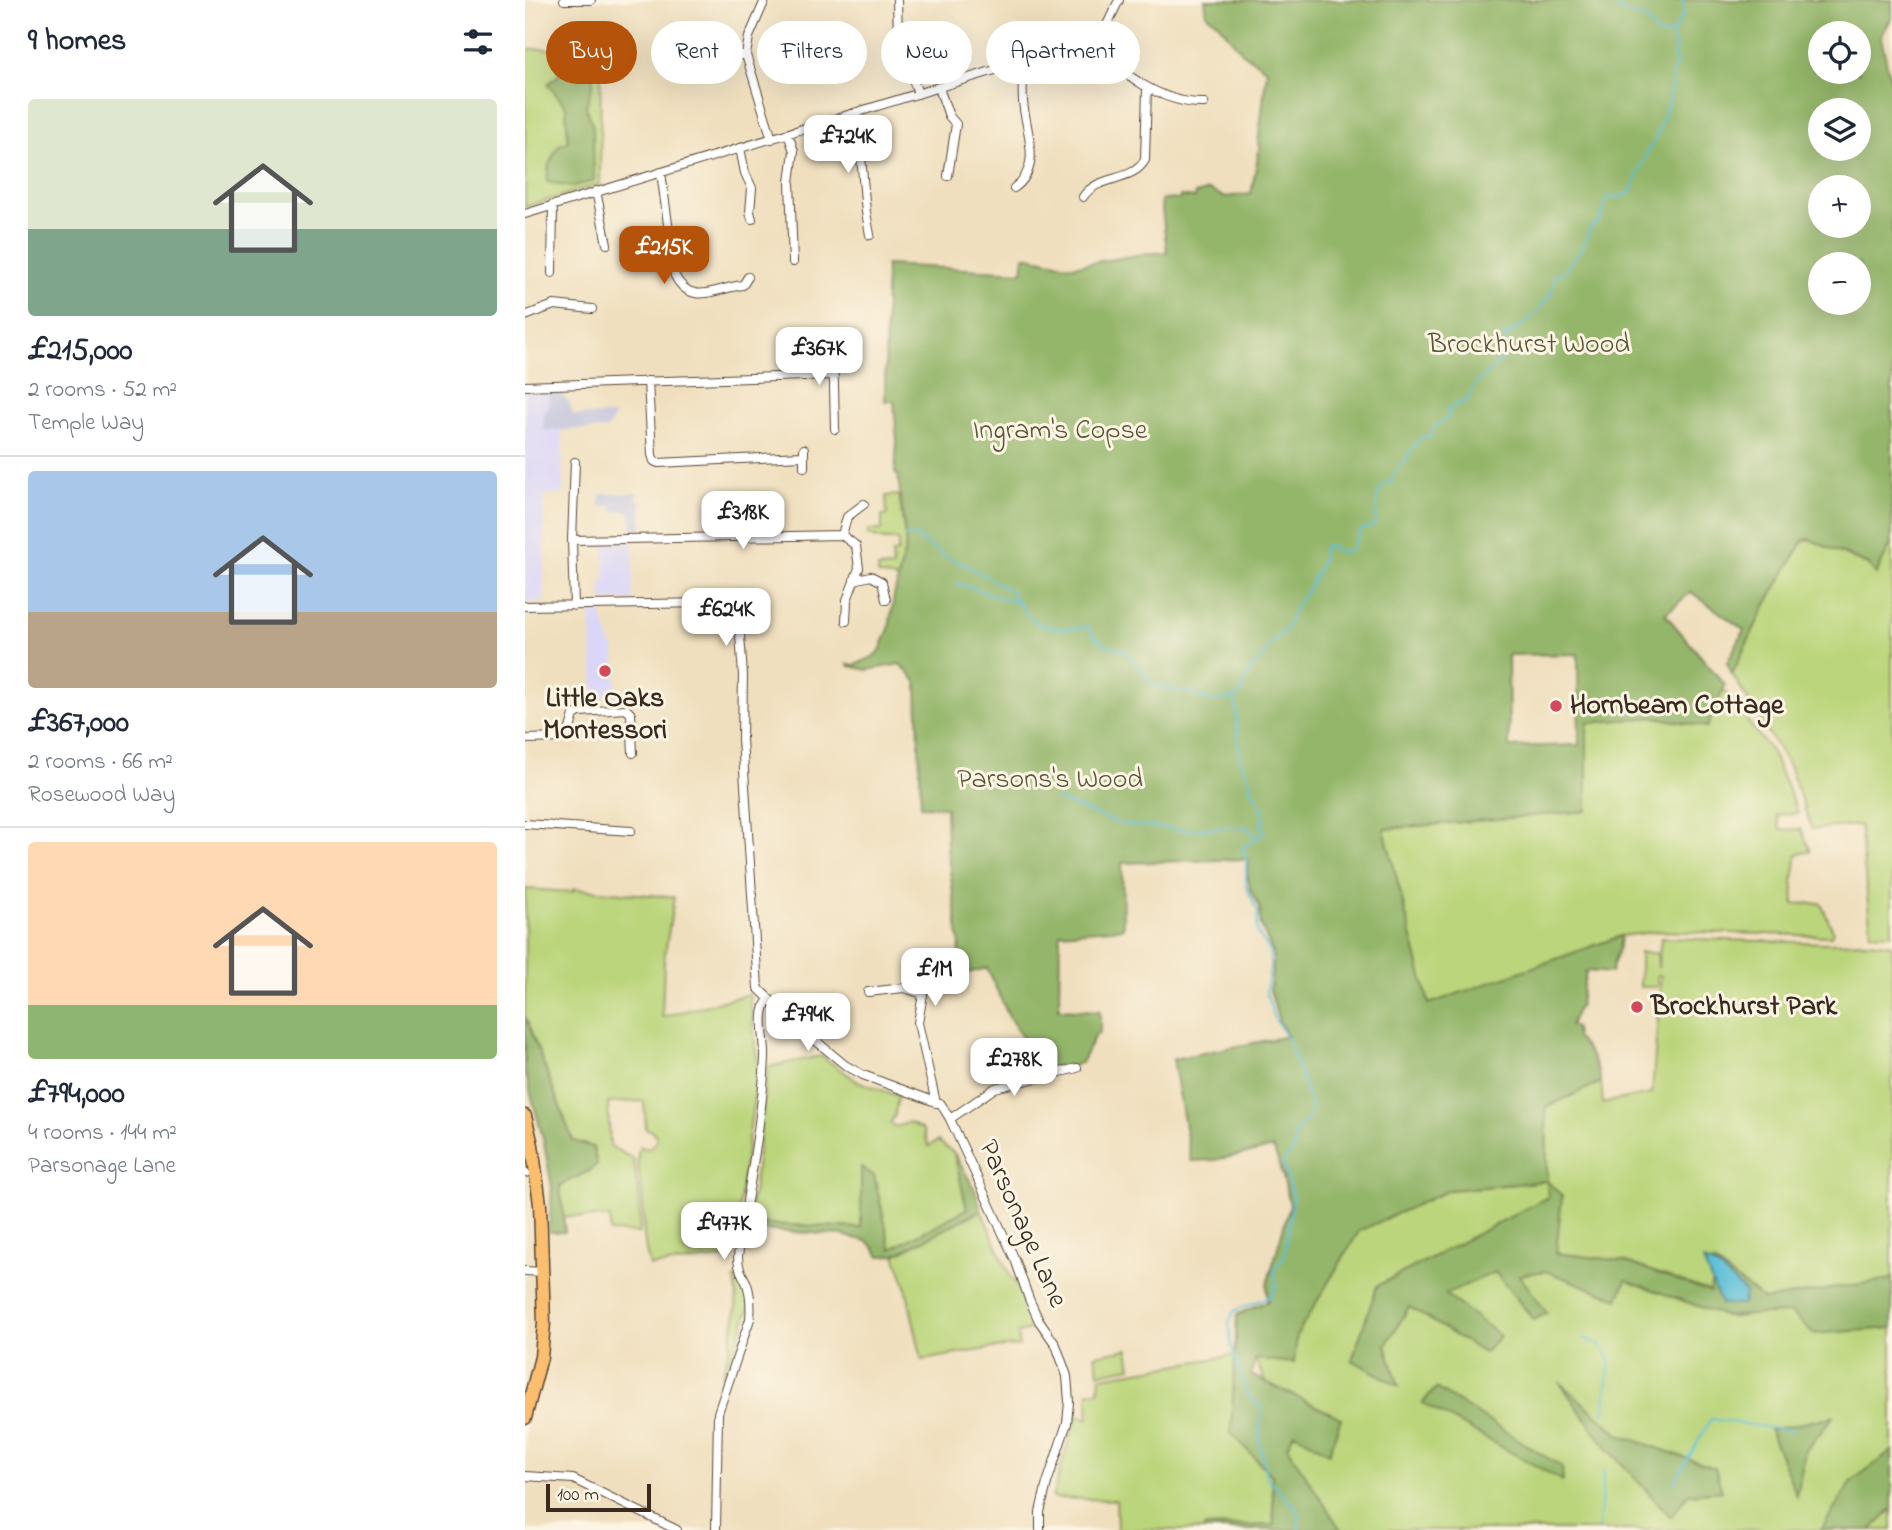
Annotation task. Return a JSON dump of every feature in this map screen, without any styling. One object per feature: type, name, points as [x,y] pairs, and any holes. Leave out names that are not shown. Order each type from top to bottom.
[{"type":"main road","points":[[525,1116],[540,1204],[544,1323],[541,1357],[525,1418]]},
{"type":"street","points":[[564,0],[591,0]]},
{"type":"street","points":[[765,0],[749,37],[746,55],[772,139]]},
{"type":"street","points":[[897,0],[898,36],[918,94]]},
{"type":"street","points":[[1109,21],[1119,0]]},
{"type":"street","points":[[525,214],[986,74]]},
{"type":"street","points":[[1140,82],[1147,88],[1179,101],[1204,103]]},
{"type":"street","points":[[1014,188],[1022,182],[1032,154],[1023,100],[1023,84]]},
{"type":"street","points":[[939,88],[949,116],[956,124],[948,176]]},
{"type":"street","points":[[1083,197],[1089,189],[1140,169],[1145,159],[1147,88]]},
{"type":"street","points":[[857,112],[870,236]]},
{"type":"street","points":[[788,134],[794,151],[790,181],[793,262]]},
{"type":"street","points":[[740,148],[745,173],[752,188],[752,219]]},
{"type":"street","points":[[661,172],[678,282],[690,293],[703,294],[723,287],[747,284]]},
{"type":"street","points":[[596,191],[607,244]]},
{"type":"street","points":[[552,273],[553,205]]},
{"type":"street","points":[[525,316],[554,305],[592,309]]},
{"type":"street","points":[[832,344],[831,419],[835,429]]},
{"type":"street","points":[[525,386],[833,375]]},
{"type":"street","points":[[648,381],[654,461],[658,463],[803,452],[804,467]]},
{"type":"street","points":[[525,606],[574,606],[572,540],[575,462]]},
{"type":"street","points":[[842,535],[847,517],[864,504]]},
{"type":"street","points":[[572,540],[842,535],[856,546],[859,568],[847,600],[846,621]]},
{"type":"street","points":[[854,580],[871,576],[882,582],[886,600]]},
{"type":"street","name":"Parsonage Lane","points":[[574,606],[709,603],[730,607],[736,615],[742,662],[742,739],[758,988],[845,1065],[863,1075],[941,1104],[950,1119],[1016,1262],[1039,1321],[1056,1345],[1067,1376],[1067,1423],[1047,1483],[1040,1512],[1040,1530]]},
{"type":"street","points":[[525,739],[565,738],[574,715],[580,712],[626,709],[632,714],[633,753]]},
{"type":"street","points":[[525,824],[632,831]]},
{"type":"street","points":[[868,992],[904,988],[923,994],[918,1023],[936,1103]]},
{"type":"street","points":[[716,1530],[718,1413],[751,1312],[750,1293],[738,1271],[738,1256],[763,1090],[763,1011],[769,999]]},
{"type":"street","points":[[950,1119],[995,1088],[1077,1068]]},
{"type":"street","points":[[525,1271],[543,1272]]},
{"type":"street","points":[[525,1476],[573,1479],[677,1530]]},
{"type":"shaded area","points":[[525,391],[548,391],[549,404],[543,429],[562,430],[563,494],[544,495],[544,602],[525,602]]},
{"type":"shaded area","points":[[548,391],[564,391],[563,397],[569,402],[573,415],[614,415],[614,418],[607,429],[543,430],[544,411],[548,409],[549,403]]},
{"type":"shaded area","points":[[637,493],[637,501],[641,500],[642,532],[632,533],[630,511],[612,512],[612,506],[600,506],[600,494]]},
{"type":"shaded area","points":[[633,542],[633,600],[601,600],[601,582],[605,582],[605,544]]},
{"type":"shaded area","name":"Little Oaks Montessori","points":[[601,611],[610,643],[615,650],[617,697],[596,697],[594,691],[590,612]]},
{"type":"green space","name":"Brockhurst Wood","points":[[1205,0],[1892,0],[1892,17],[1881,37],[1892,88],[1892,542],[1876,574],[1869,565],[1809,539],[1804,540],[1765,606],[1732,674],[1727,663],[1744,630],[1691,592],[1665,614],[1725,685],[1707,727],[1655,717],[1587,723],[1587,811],[1384,829],[1429,1004],[1621,936],[1611,973],[1586,971],[1580,1004],[1570,1025],[1575,1028],[1576,1038],[1592,1058],[1601,1082],[1546,1107],[1547,1181],[1449,1190],[1359,1231],[1297,1335],[1294,1363],[1255,1359],[1251,1375],[1341,1418],[1329,1453],[1294,1433],[1287,1447],[1341,1530],[1204,1530],[1204,1527],[1274,1525],[1272,1476],[1231,1433],[1237,1315],[1268,1301],[1267,1285],[1290,1205],[1273,1148],[1214,1160],[1191,1161],[1173,1059],[1288,1036],[1279,1022],[1270,989],[1273,953],[1261,926],[1260,908],[1250,889],[1247,872],[1249,859],[1122,863],[1123,928],[1060,933],[1059,1009],[1100,1011],[1100,1032],[1095,1035],[1081,1063],[1046,1074],[1009,1017],[987,968],[964,974],[962,961],[958,958],[960,946],[947,847],[946,807],[921,806],[917,682],[900,664],[867,670],[848,664],[855,665],[880,651],[889,629],[906,545],[898,474],[895,474],[897,440],[894,401],[885,401],[886,265],[1022,272],[1024,256],[1072,266],[1167,252],[1161,200],[1180,199],[1180,196],[1195,198],[1195,194],[1209,190],[1224,197],[1251,194],[1260,145],[1267,70],[1243,53],[1217,22],[1207,15]],"holes":[[[1578,654],[1579,745],[1509,747],[1508,655]]]},
{"type":"green space","points":[[525,49],[546,49],[546,84],[601,84],[600,184],[525,207]]},
{"type":"green space","points":[[548,84],[593,84],[586,107],[593,127],[594,181],[570,187],[547,182],[549,164],[559,145],[568,142],[566,107]]},
{"type":"green space","points":[[899,495],[906,545],[898,579],[878,574],[878,568],[893,567],[892,553],[898,552],[898,540],[884,540],[868,535],[868,530],[882,530],[882,516],[887,515],[886,496]]},
{"type":"green space","points":[[1809,539],[1869,566],[1876,573],[1892,542],[1892,934],[1871,933],[1860,825],[1812,829],[1789,766],[1732,674],[1800,543]]},
{"type":"green space","points":[[1723,689],[1772,753],[1798,813],[1777,815],[1780,830],[1801,829],[1811,851],[1797,854],[1793,879],[1794,904],[1821,903],[1833,931],[1831,936],[1661,931],[1621,936],[1429,1005],[1384,829],[1586,811],[1587,723],[1655,717],[1707,727]]},
{"type":"green space","points":[[525,889],[573,892],[573,889],[674,897],[664,960],[662,1017],[749,994],[758,1068],[732,1257],[650,1266],[644,1239],[638,1158],[640,1147],[649,1149],[657,1140],[654,1132],[646,1129],[644,1101],[608,1103],[610,1146],[633,1159],[639,1192],[640,1233],[610,1232],[610,1218],[563,1216],[560,1185],[591,1170],[593,1147],[573,1141],[525,1016]]},
{"type":"green space","points":[[1661,938],[1870,942],[1892,945],[1892,1279],[1764,1300],[1715,1263],[1711,1292],[1623,1261],[1555,1253],[1562,1196],[1553,1219],[1544,1263],[1687,1291],[1731,1318],[1892,1290],[1892,1530],[1300,1530],[1270,1394],[1237,1315],[1268,1301],[1267,1285],[1293,1205],[1547,1181],[1546,1107],[1601,1082],[1603,1104],[1652,1094],[1661,976],[1657,975],[1657,987],[1640,987],[1640,953],[1657,953],[1658,969]]},
{"type":"green space","points":[[525,1016],[573,1141],[593,1147],[597,1164],[591,1170],[560,1185],[565,1232],[549,1232],[552,1187],[543,1138],[525,1072]]},
{"type":"green space","points":[[821,1056],[857,1081],[898,1096],[895,1115],[890,1123],[897,1127],[909,1122],[923,1130],[929,1146],[938,1141],[954,1153],[967,1209],[891,1250],[874,1176],[861,1168],[861,1228],[746,1223],[753,1193],[768,1067]]},
{"type":"green space","points":[[954,1153],[975,1190],[981,1210],[895,1255],[880,1256],[867,1241],[843,1235],[745,1229],[746,1223],[861,1228],[861,1167],[874,1176],[891,1249],[967,1209]]},
{"type":"green space","points":[[1547,1181],[1562,1196],[1556,1253],[1623,1261],[1710,1292],[1714,1263],[1764,1300],[1892,1279],[1892,1328],[1813,1334],[1792,1313],[1725,1316],[1626,1280],[1618,1299],[1546,1271],[1519,1275],[1547,1313],[1534,1320],[1495,1272],[1445,1294],[1500,1336],[1484,1353],[1409,1307],[1386,1345],[1399,1386],[1352,1360],[1377,1286],[1548,1197]]},
{"type":"green space","points":[[981,1210],[1011,1278],[1022,1292],[1038,1328],[1018,1333],[1019,1346],[922,1360],[905,1283],[895,1255]]},
{"type":"green space","points":[[741,1278],[750,1306],[717,1400],[734,1322],[734,1279]]},
{"type":"green space","points":[[1128,1349],[1131,1367],[1099,1373],[1095,1355]]},
{"type":"green space","points":[[1236,1355],[1231,1433],[1272,1476],[1274,1526],[1204,1527],[1204,1530],[1117,1530],[1116,1500],[1052,1498],[1076,1416],[1088,1418],[1089,1392],[1099,1391],[1100,1377]]},
{"type":"green space","points":[[1559,1382],[1620,1435],[1715,1468],[1722,1491],[1688,1494],[1671,1517],[1608,1449]]},
{"type":"green space","points":[[1436,1388],[1562,1467],[1563,1481],[1422,1403]]},
{"type":"green space","points":[[1834,1416],[1805,1451],[1797,1496],[1770,1430]]},
{"type":"green space","points":[[1892,1451],[1892,1509],[1871,1530],[1821,1530],[1852,1481]]},
{"type":"water","points":[[1703,1261],[1718,1267],[1745,1292],[1743,1305],[1721,1304]]},
{"type":"waterway","points":[[1613,0],[1621,11],[1645,18],[1658,35],[1670,35]]},
{"type":"waterway","points":[[1299,1530],[1298,1511],[1266,1476],[1259,1437],[1262,1408],[1247,1394],[1231,1345],[1229,1322],[1234,1311],[1271,1296],[1276,1285],[1274,1271],[1285,1254],[1293,1197],[1283,1163],[1293,1150],[1296,1132],[1309,1117],[1311,1104],[1288,1039],[1274,1018],[1266,992],[1270,951],[1257,932],[1258,912],[1246,886],[1246,857],[1242,848],[1264,834],[1260,826],[1265,821],[1262,819],[1264,812],[1256,795],[1250,792],[1251,783],[1240,760],[1235,698],[1242,691],[1251,667],[1259,662],[1271,644],[1287,628],[1296,605],[1307,591],[1321,563],[1324,547],[1327,545],[1341,552],[1350,550],[1361,530],[1375,525],[1378,493],[1385,484],[1392,483],[1392,477],[1422,436],[1432,436],[1433,428],[1450,416],[1447,409],[1468,400],[1476,384],[1502,360],[1510,344],[1503,336],[1541,310],[1543,302],[1550,297],[1555,276],[1564,271],[1584,245],[1591,227],[1600,220],[1608,197],[1620,197],[1630,193],[1669,102],[1673,70],[1677,64],[1673,56],[1676,48],[1671,35],[1685,12],[1682,0]]},
{"type":"waterway","points":[[905,537],[914,535],[944,556],[972,568],[1011,591],[1024,611],[1038,624],[1061,629],[1090,627],[1093,635],[1104,644],[1126,651],[1151,683],[1158,687],[1191,693],[1212,701],[1235,698]]},
{"type":"waterway","points":[[957,583],[1019,604]]},
{"type":"waterway","points":[[1057,799],[1120,824],[1188,830],[1244,826],[1257,837]]},
{"type":"waterway","points":[[1584,1338],[1603,1347],[1610,1359],[1604,1414]]},
{"type":"waterway","points":[[1674,1483],[1711,1419],[1792,1431]]},
{"type":"waterway","points":[[1599,1530],[1604,1470]]},
{"type":"place","name":"Little Oaks Montessori","points":[[605,671]]},
{"type":"place","name":"Hornbeam Cottage","points":[[1556,706]]},
{"type":"place","name":"Brockhurst Park","points":[[1637,1007]]},
{"type":"park label","name":"Ingram's Copse","points":[[1060,431]]},
{"type":"park label","name":"Parsons's Wood","points":[[1050,780]]}]
